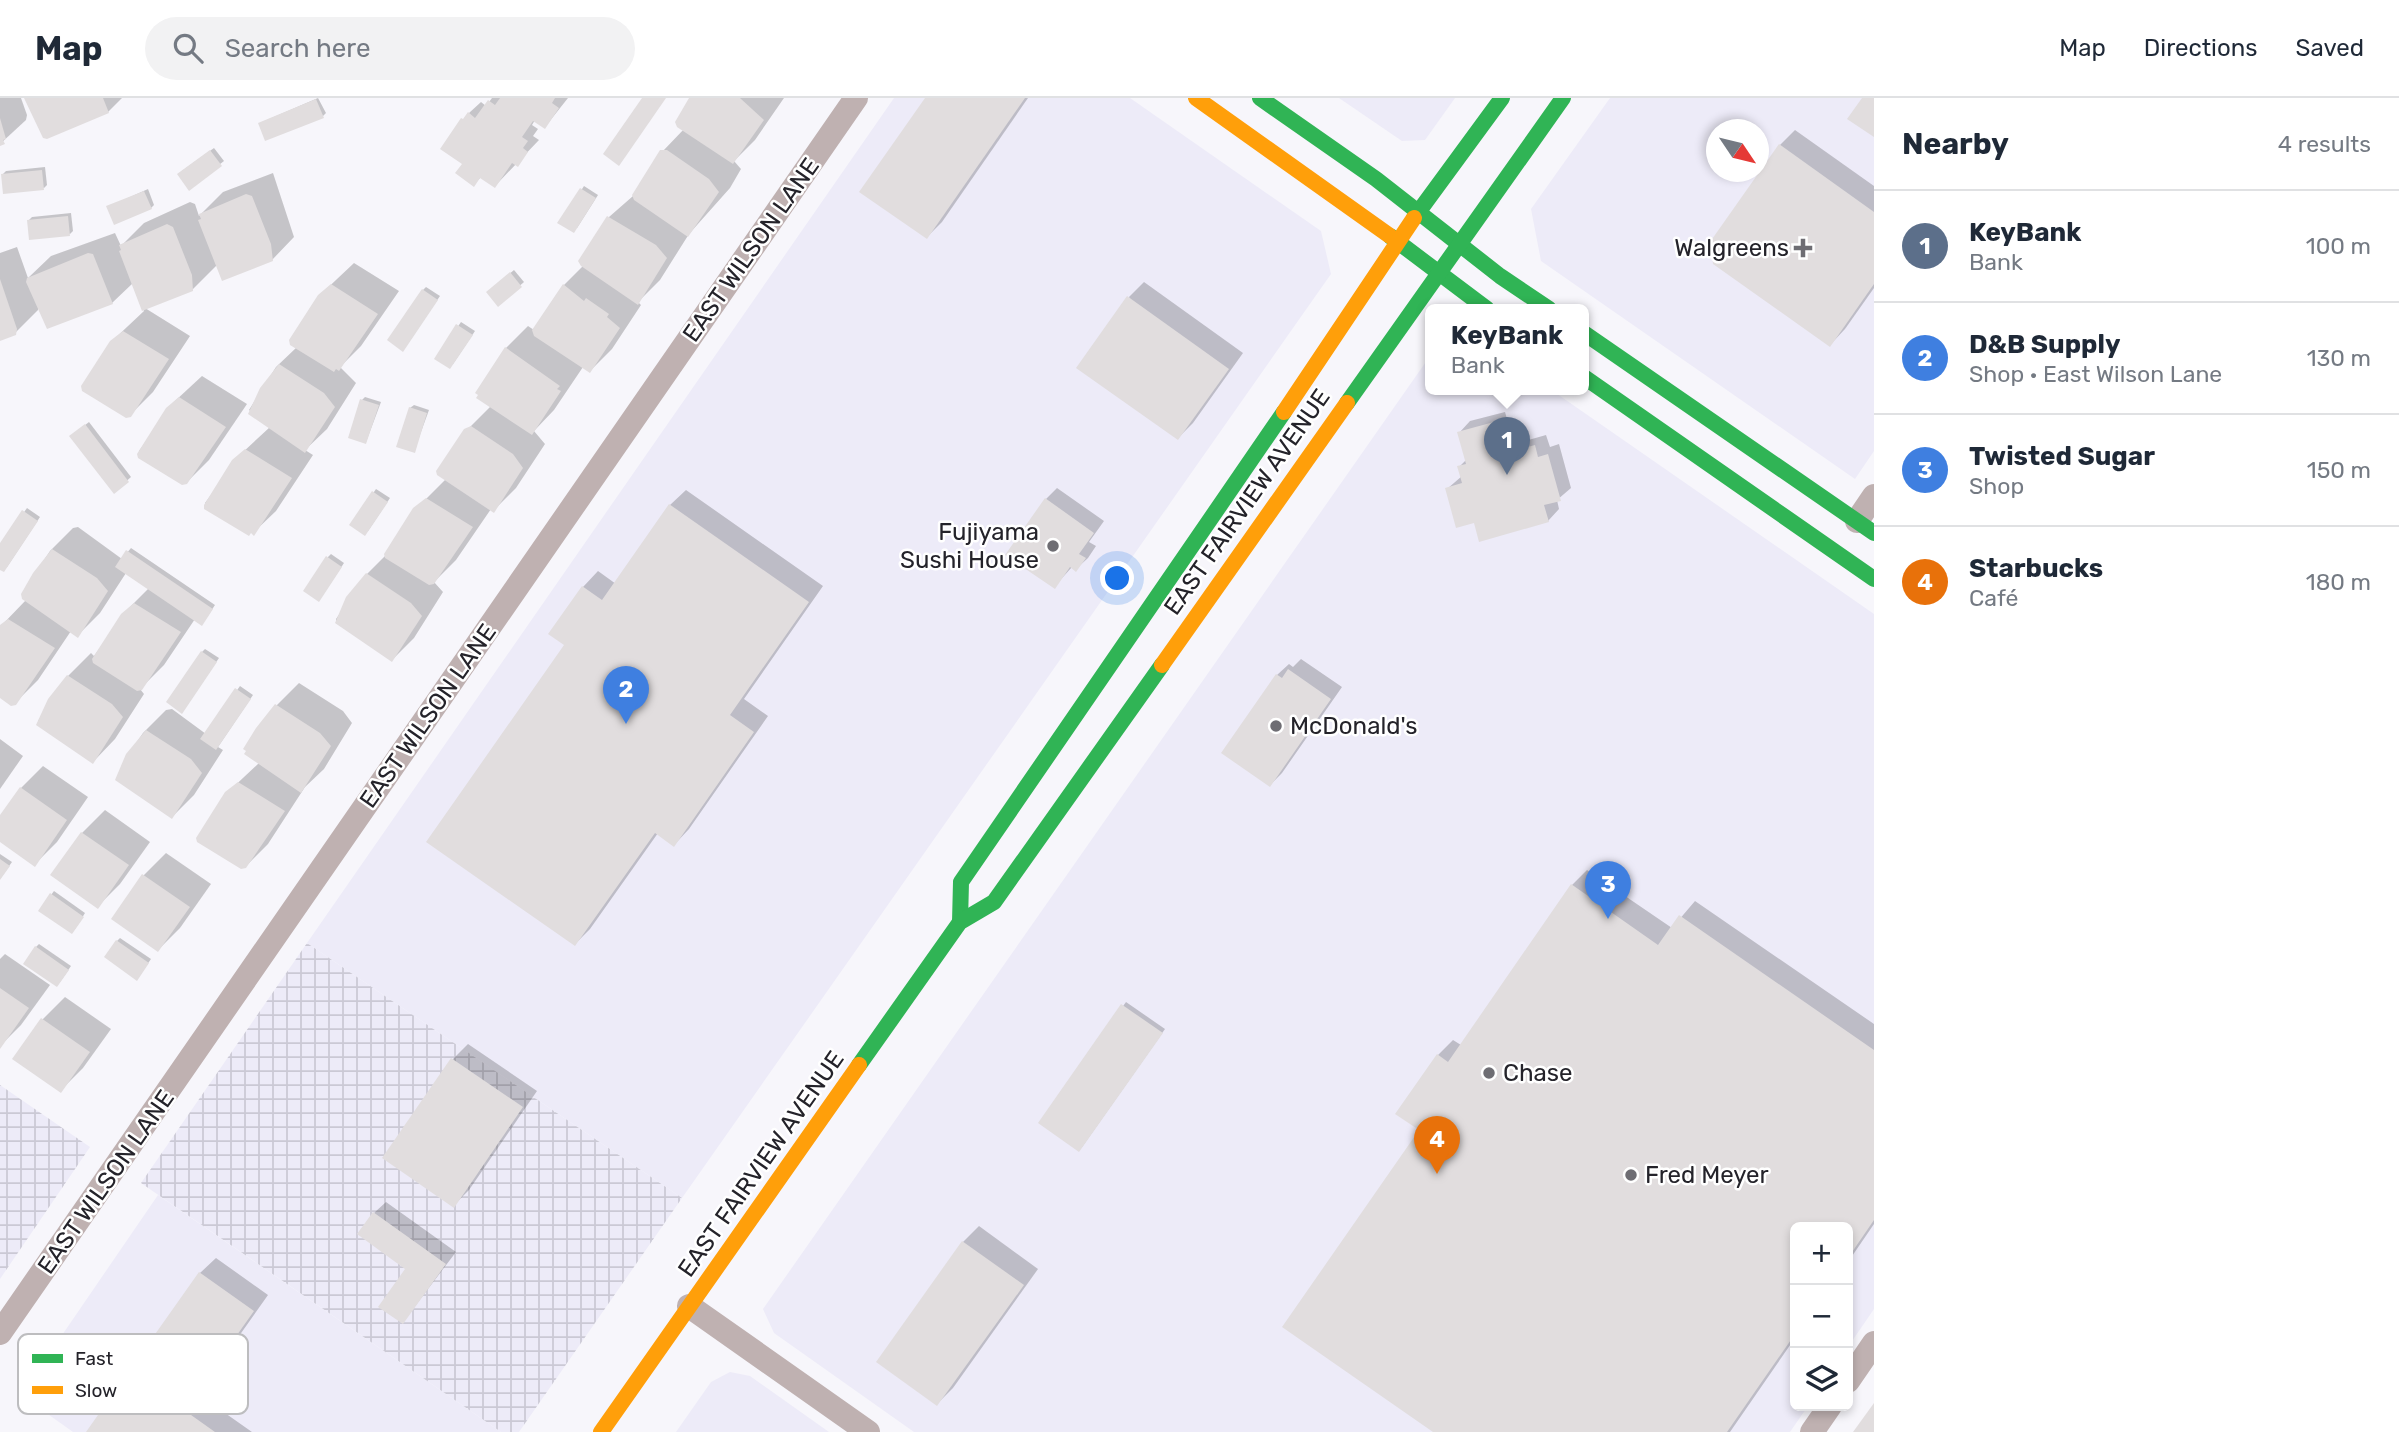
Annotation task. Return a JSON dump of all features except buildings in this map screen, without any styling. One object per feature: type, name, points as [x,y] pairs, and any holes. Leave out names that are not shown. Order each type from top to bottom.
[{"type":"main road","points":[[1196,98],[1399,242],[1480,304]]},
{"type":"main road","points":[[1260,98],[1419,211],[1542,304]]},
{"type":"main road","name":"EAST FAIRVIEW AVENUE","points":[[960,922],[961,882],[1060,762],[1419,211],[1502,98]]},
{"type":"main road","name":"EAST FAIRVIEW AVENUE","points":[[601,1432],[960,922],[993,902],[1563,98]]},
{"type":"main road","points":[[1589,336],[1865,527],[1874,549]]},
{"type":"main road","points":[[1589,381],[1874,579]]},
{"type":"main road","points":[[1696,456],[1741,465]]},
{"type":"main road","points":[[1829,525],[1865,527]]},
{"type":"main road","points":[[1035,816],[1060,762]]},
{"type":"main road","points":[[985,906],[985,888],[989,880]]},
{"type":"street","name":"EAST WILSON LANE","points":[[0,1334],[856,98]]},
{"type":"street","points":[[1865,527],[1874,496]]},
{"type":"street","points":[[689,1306],[868,1432]]},
{"type":"street","points":[[1853,1374],[1874,1343]]},
{"type":"street","points":[[1812,1432],[1827,1411]]},
{"type":"shaded area","points":[[894,98],[1130,98],[1321,231],[1331,274],[682,1198],[307,943]]},
{"type":"shaded area","points":[[1339,98],[1455,98],[1425,140],[1402,141]]},
{"type":"shaded area","points":[[1610,98],[1874,98],[1874,451],[1855,479],[1541,261],[1531,209]]},
{"type":"shaded area","points":[[1425,363],[1425,395],[1559,395],[1874,614],[1874,1309],[1853,1340],[1853,1222],[1790,1222],[1790,1411],[1805,1411],[1790,1432],[914,1432],[774,1333],[763,1309]]},
{"type":"shaded area","points":[[307,943],[682,1198],[519,1432],[501,1432],[141,1183]]},
{"type":"shaded area","points":[[0,1085],[90,1147],[0,1279]]},
{"type":"shaded area","points":[[158,1195],[501,1432],[73,1432],[48,1414],[248,1414],[248,1334],[63,1334]]},
{"type":"shaded area","points":[[730,1372],[750,1376],[829,1432],[676,1432],[711,1382]]},
{"type":"traffic: fast","points":[[1260,98],[1376,179],[1500,276],[1542,304]]},
{"type":"traffic: fast","points":[[1414,218],[1502,98]]},
{"type":"traffic: fast","points":[[1347,403],[1563,98]]},
{"type":"traffic: fast","points":[[1390,236],[1480,304]]},
{"type":"traffic: fast","points":[[1589,336],[1874,533]]},
{"type":"traffic: fast","points":[[1589,380],[1874,579]]},
{"type":"traffic: fast","points":[[960,922],[961,882],[1284,412]]},
{"type":"traffic: fast","points":[[859,1065],[960,922],[994,902],[1162,665]]},
{"type":"traffic: slow","points":[[1196,98],[1390,236]]},
{"type":"traffic: slow","points":[[1284,412],[1414,218]]},
{"type":"traffic: slow","points":[[1162,665],[1347,403]]},
{"type":"traffic: slow","points":[[601,1432],[859,1065]]},
{"type":"place","name":"Walgreens","points":[[1803,248]]},
{"type":"place","name":"KeyBank","points":[[1507,475]]},
{"type":"place","name":"Fujiyama Sushi House","points":[[1053,546]]},
{"type":"place","name":"D&B Supply","points":[[626,724]]},
{"type":"place","name":"McDonald's","points":[[1276,726]]},
{"type":"place","name":"Twisted Sugar","points":[[1608,919]]},
{"type":"place","name":"Chase","points":[[1489,1073]]},
{"type":"place","name":"Starbucks","points":[[1437,1174]]},
{"type":"place","name":"Fred Meyer","points":[[1631,1175]]}]
